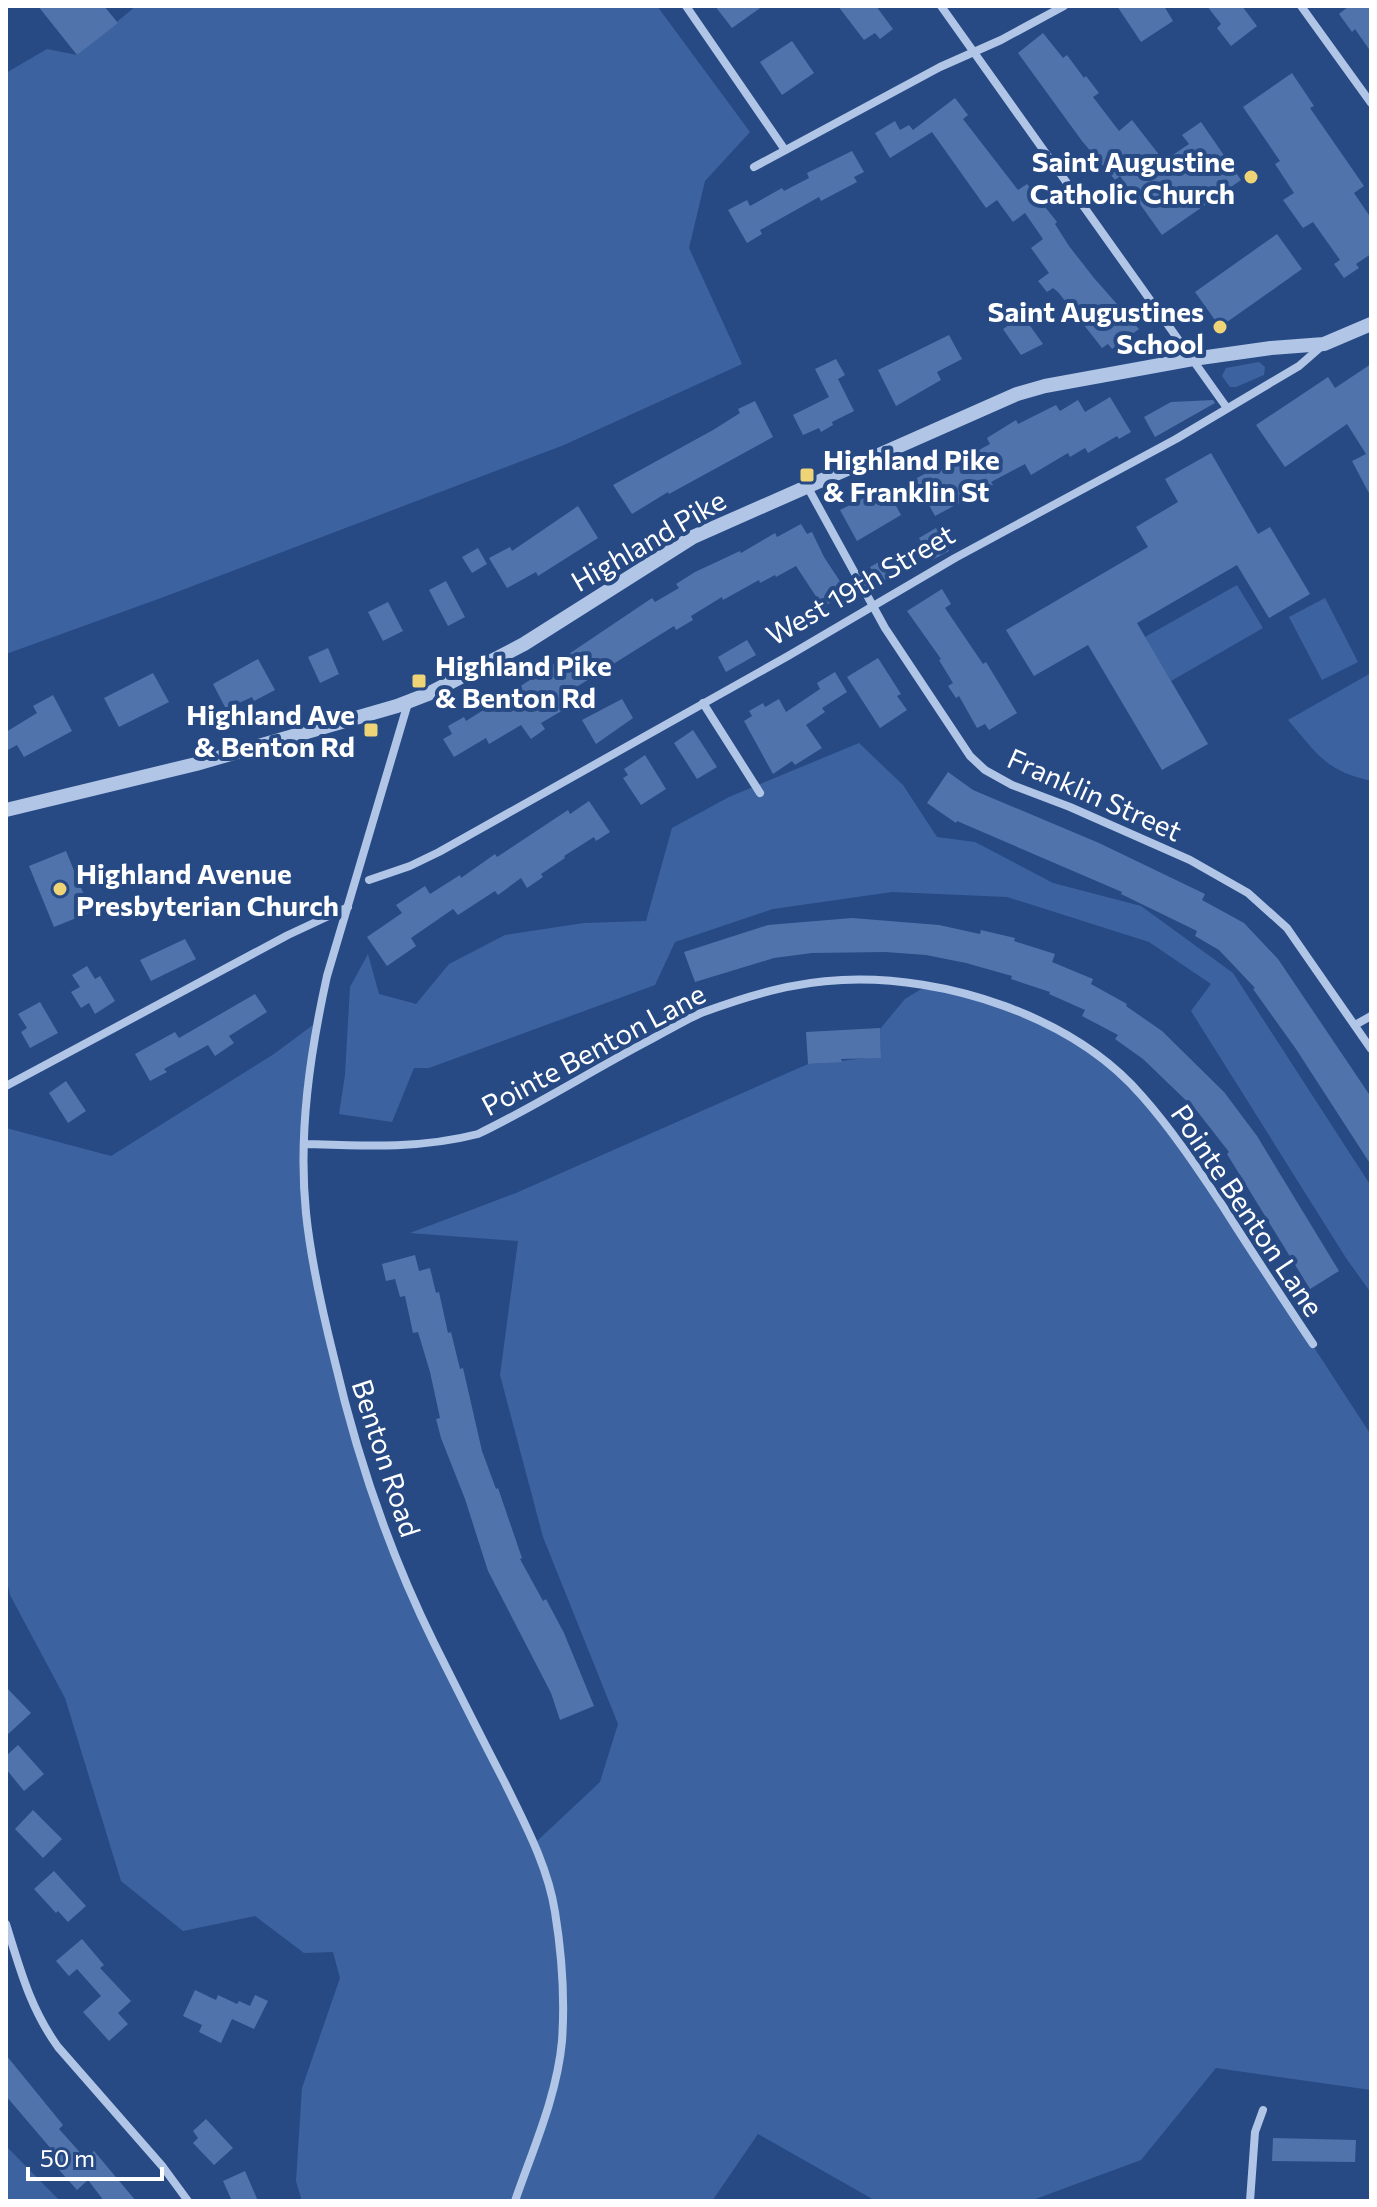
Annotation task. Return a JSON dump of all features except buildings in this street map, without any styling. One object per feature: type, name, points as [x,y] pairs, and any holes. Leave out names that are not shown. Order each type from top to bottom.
[{"type":"street","points":[[686,6],[785,150]]},
{"type":"street","points":[[941,6],[1227,408]]},
{"type":"street","points":[[754,167],[940,67],[1064,6]]},
{"type":"street","points":[[1301,6],[1371,103]]},
{"type":"street","name":"West 19th Street","points":[[369,880],[439,852],[611,758],[873,605],[1176,439],[1299,366],[1324,344],[1371,324]]},
{"type":"street","name":"Highland Pike","points":[[6,810],[196,764],[409,702],[524,644],[693,537],[1017,394],[1193,359],[1324,344]]},
{"type":"street","name":"Franklin Street","points":[[807,485],[873,605],[960,743],[985,770],[1012,785],[1190,860],[1248,893],[1287,928],[1371,1049]]},
{"type":"street","name":"Benton Road","points":[[409,702],[327,976],[317,1022],[309,1073],[305,1144],[306,1211],[317,1290],[350,1425],[380,1521],[418,1610],[535,1843],[555,1908],[563,1974],[562,2043],[546,2114],[515,2201]]},
{"type":"street","points":[[703,703],[760,793]]},
{"type":"street","points":[[6,1086],[288,935],[348,907]]},
{"type":"street","name":"Pointe Benton Lane","points":[[305,1144],[396,1147],[449,1142],[478,1134],[697,1015],[786,986],[841,980],[884,980],[928,985],[974,996],[1069,1035],[1089,1048],[1140,1093],[1181,1143],[1313,1344]]},
{"type":"street","points":[[1355,1025],[1371,1016]]},
{"type":"street","points":[[6,1924],[32,2005],[43,2026],[163,2167],[188,2201]]},
{"type":"street","points":[[1250,2201],[1255,2132],[1263,2110]]},
{"type":"shaded area","points":[[136,6],[657,6],[750,132],[705,181],[689,248],[742,364],[564,445],[6,654],[6,73],[47,49],[77,55]]},
{"type":"shaded area","points":[[1259,362],[1265,367],[1264,375],[1236,387],[1230,387],[1222,376],[1226,368]]},
{"type":"shaded area","points":[[1237,585],[1263,628],[1171,681],[1145,637]]},
{"type":"shaded area","points":[[1325,598],[1358,662],[1322,680],[1289,617]]},
{"type":"shaded area","points":[[1371,673],[1371,781],[1332,766],[1288,720]]},
{"type":"shaded area","points":[[859,743],[903,785],[937,837],[975,842],[1053,883],[1141,906],[1233,973],[1371,1186],[1371,1293],[1191,1011],[1211,984],[1149,942],[1007,897],[892,892],[773,909],[675,942],[655,985],[429,1068],[414,1068],[392,1122],[339,1114],[345,1075],[350,987],[368,954],[379,994],[416,1004],[449,964],[505,935],[584,923],[646,921],[672,828],[729,797]]},
{"type":"shaded area","points":[[928,985],[974,996],[1069,1035],[1140,1093],[1181,1143],[1371,1435],[1371,2090],[1216,2068],[1141,2160],[1030,2201],[876,2201],[758,2134],[712,2201],[302,2201],[296,2181],[302,2088],[340,1978],[333,1952],[304,1953],[255,1916],[183,1931],[121,1881],[65,1698],[10,1595],[6,1576],[6,1128],[111,1156],[274,1054],[317,1022],[309,1073],[306,1211],[350,1425],[418,1610],[535,1843],[600,1782],[618,1724],[543,1537],[500,1375],[518,1241],[410,1233],[516,1193],[808,1064],[881,1057],[880,1029],[905,999]]},
{"type":"shaded area","points":[[6,2146],[60,2201],[6,2201]]},
{"type":"place","name":"Saint Augustine Catholic Church","points":[[1251,177]]},
{"type":"place","name":"Saint Augustines School","points":[[1220,327]]},
{"type":"place","name":"Highland Pike & Franklin St","points":[[807,475]]},
{"type":"place","name":"Highland Pike & Benton Rd","points":[[419,681]]},
{"type":"place","name":"Highland Ave & Benton Rd","points":[[371,730]]},
{"type":"place","name":"Highland Avenue Presbyterian Church","points":[[60,889]]}]
